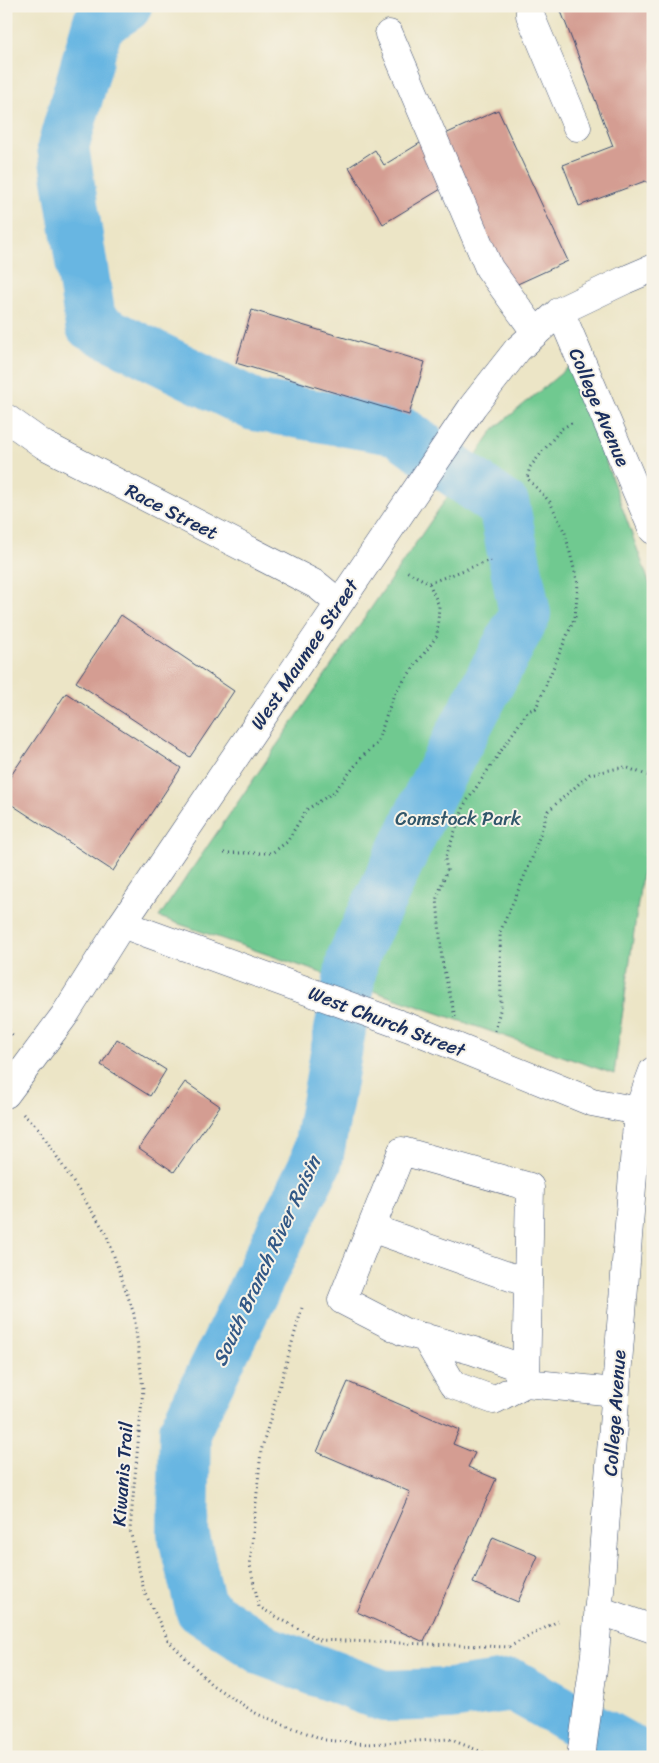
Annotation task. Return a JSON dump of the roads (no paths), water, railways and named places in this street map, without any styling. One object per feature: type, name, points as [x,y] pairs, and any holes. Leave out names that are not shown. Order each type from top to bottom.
[{"type":"street","points":[[530,6],[530,15],[578,126]]},
{"type":"street","points":[[389,34],[489,268],[536,333]]},
{"type":"street","name":"West Maumee Street","points":[[13,1102],[122,924],[398,519],[472,406],[517,350],[560,312],[653,268]]},
{"type":"street","name":"College Avenue","points":[[560,312],[653,530]]},
{"type":"street","name":"Race Street","points":[[6,418],[44,446],[318,584],[339,603]]},
{"type":"street","name":"West Church Street","points":[[122,924],[410,1028],[592,1102],[645,1110]]},
{"type":"street","name":"College Avenue","points":[[582,1753],[595,1654],[615,1392],[645,1110],[653,1071]]},
{"type":"street","points":[[402,1151],[530,1187],[526,1383],[513,1365],[474,1351],[404,1332],[342,1300],[402,1151]]},
{"type":"street","points":[[371,1228],[528,1283]]},
{"type":"street","points":[[425,1337],[453,1385],[494,1400],[526,1383],[615,1392]]},
{"type":"street","points":[[598,1610],[653,1629]]},
{"type":"waterway","name":"South Branch River Raisin","points":[[126,6],[98,24],[63,147],[91,325],[254,405],[398,430],[504,506],[525,614],[431,792],[353,957],[317,1160],[185,1430],[183,1533],[201,1609],[265,1651],[384,1696],[450,1694],[513,1685],[642,1757]]},
{"type":"park label","name":"Comstock Park","points":[[458,818]]}]
